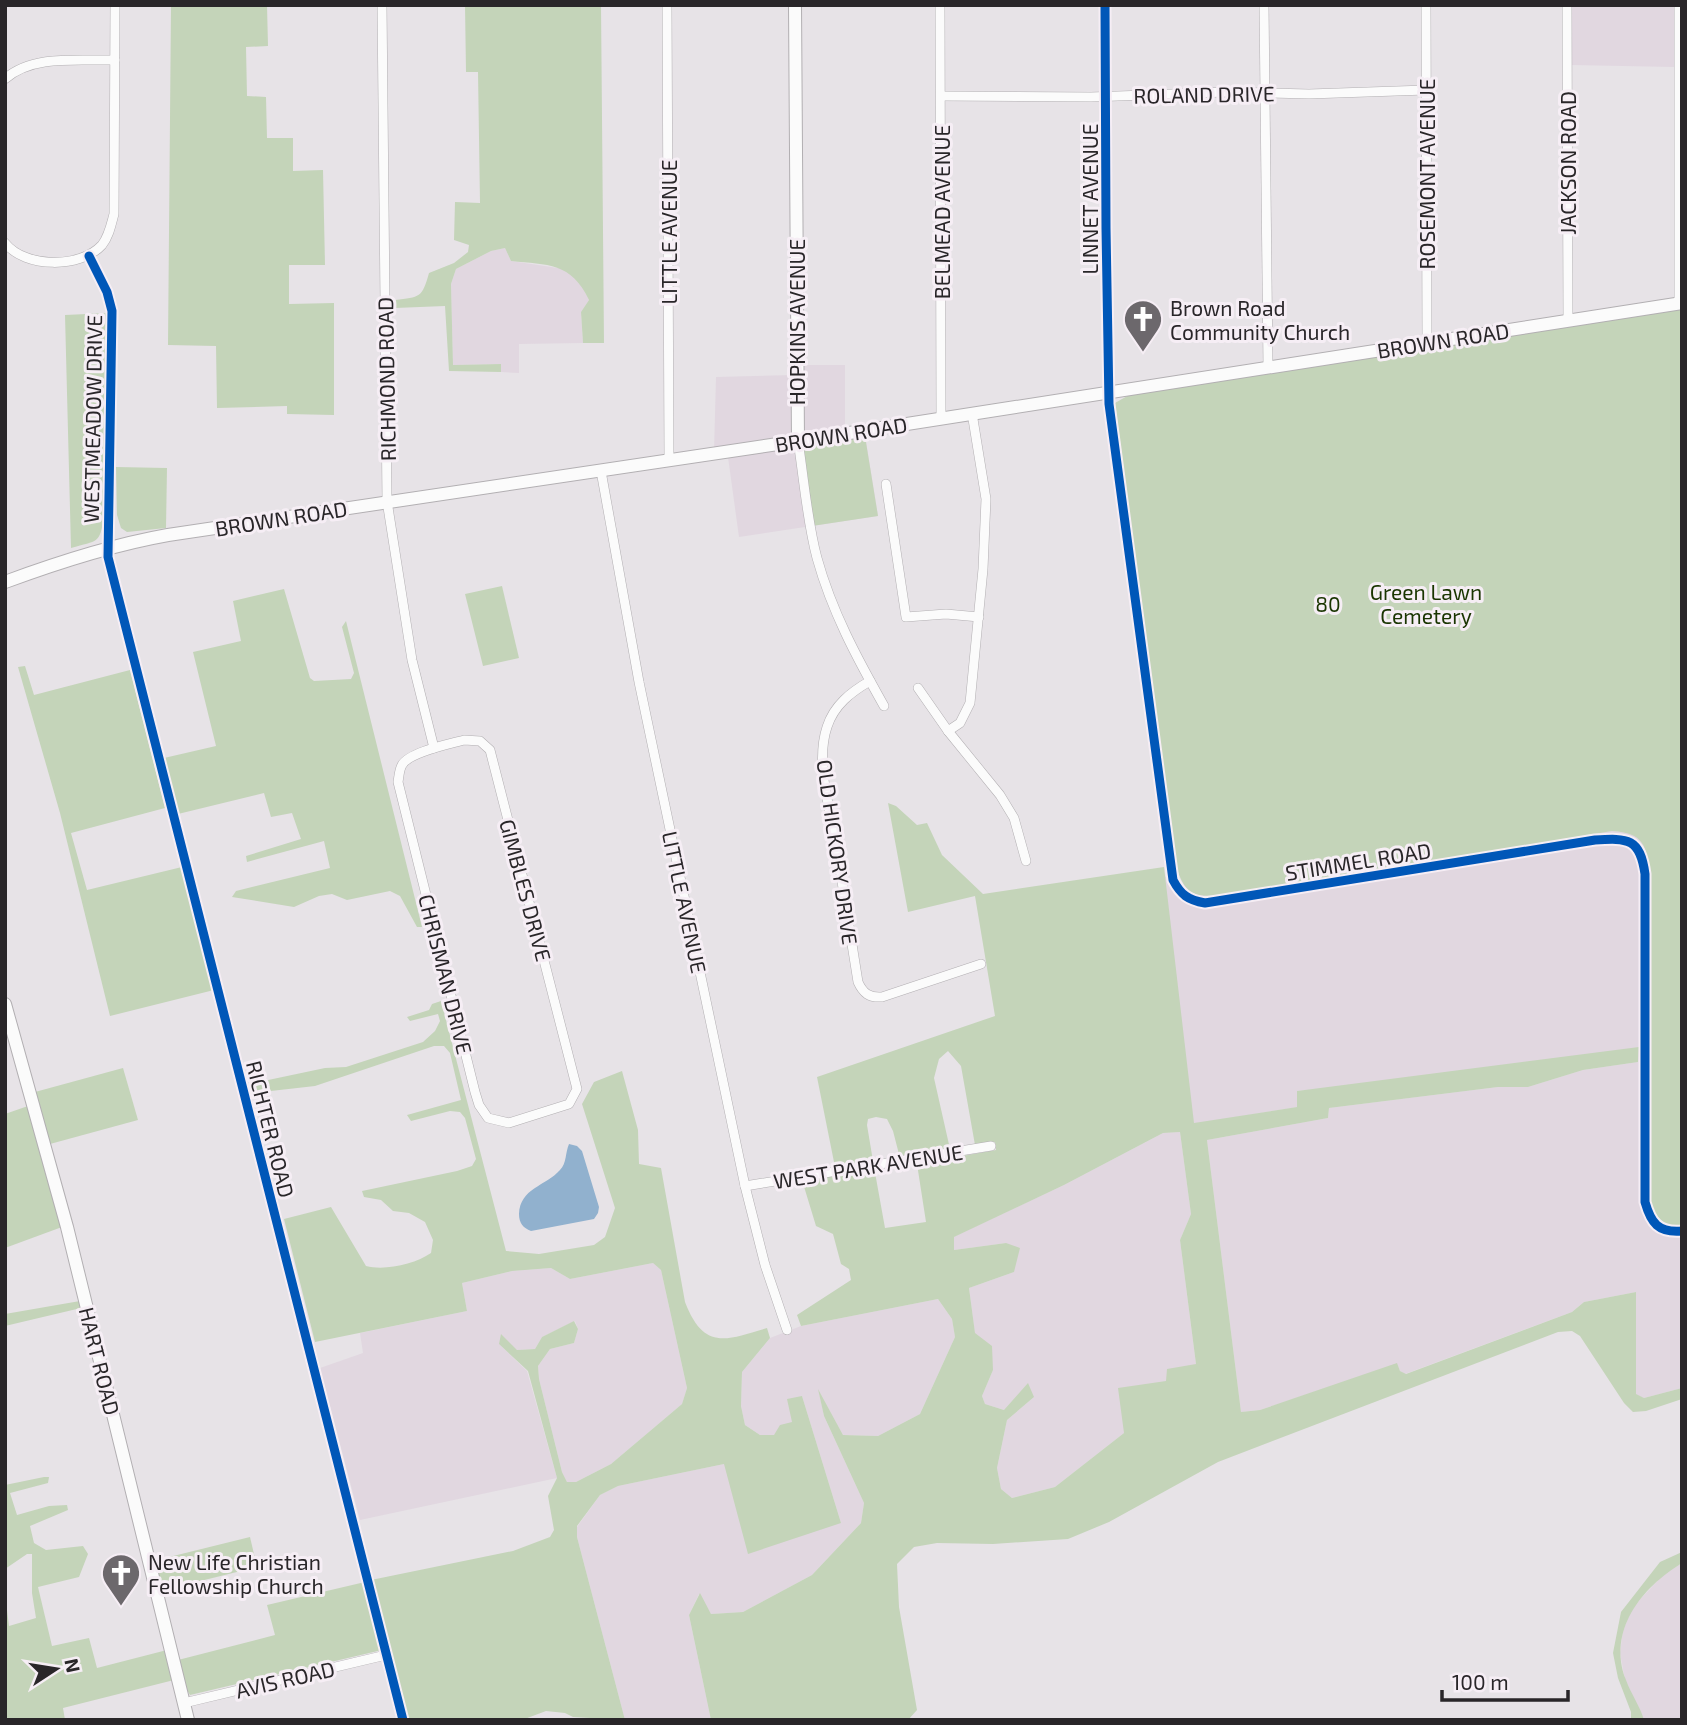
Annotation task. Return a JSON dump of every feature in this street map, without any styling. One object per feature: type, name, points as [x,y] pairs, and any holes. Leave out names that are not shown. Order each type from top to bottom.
[{"type":"main road","name":"HOPKINS AVENUE","points":[[795,5],[798,441]]},
{"type":"main road","name":"BROWN ROAD","points":[[5,582],[72,557],[168,535],[798,441],[1681,303]]},
{"type":"main road","name":"HART ROAD","points":[[5,1004],[67,1227],[188,1720]]},
{"type":"street","points":[[7,245],[18,255],[42,261],[65,261],[89,256],[110,233],[114,214],[115,5]]},
{"type":"street","name":"RICHMOND ROAD","points":[[382,5],[387,501],[412,660],[434,748]]},
{"type":"street","name":"LITTLE AVENUE","points":[[667,5],[668,459]]},
{"type":"street","name":"BELMEAD AVENUE","points":[[940,5],[941,418]]},
{"type":"street","name":"LINNET AVENUE","points":[[1105,5],[1109,392]]},
{"type":"street","points":[[1264,5],[1268,367]]},
{"type":"street","name":"ROSEMONT AVENUE","points":[[1426,5],[1427,343]]},
{"type":"street","name":"JACKSON ROAD","points":[[1567,5],[1567,321]]},
{"type":"street","points":[[1679,5],[1681,303]]},
{"type":"street","points":[[5,79],[15,70],[39,62],[116,60]]},
{"type":"street","name":"ROLAND DRIVE","points":[[941,96],[1106,97],[1426,90]]},
{"type":"street","name":"WESTMEADOW DRIVE","points":[[89,256],[107,292],[112,310],[108,547]]},
{"type":"street","name":"STIMMEL ROAD","points":[[1109,392],[1172,880],[1179,892],[1191,901],[1205,903],[1595,839],[1620,838],[1634,844],[1642,855],[1645,874],[1645,1202],[1649,1216],[1657,1227],[1670,1233],[1682,1231]]},
{"type":"street","points":[[948,731],[960,723],[971,703],[979,617],[986,499],[972,413]]},
{"type":"street","name":"HOPKINS AVENUE","points":[[798,441],[817,556],[842,630],[884,706]]},
{"type":"street","name":"LITTLE AVENUE","points":[[601,471],[639,682],[745,1186],[765,1265],[788,1330]]},
{"type":"street","points":[[886,484],[906,617],[938,614],[979,617]]},
{"type":"street","name":"RICHTER ROAD","points":[[108,547],[108,557],[175,828],[243,1083],[268,1192],[403,1720]]},
{"type":"street","name":"OLD HICKORY DRIVE","points":[[870,681],[848,696],[834,711],[823,747],[827,794],[861,990],[868,995],[882,997],[981,964]]},
{"type":"street","points":[[918,688],[948,731],[1000,795],[1014,818],[1026,861]]},
{"type":"street","name":"GIMBLES DRIVE","points":[[434,748],[464,740],[480,741],[490,750],[577,1089]]},
{"type":"street","name":"CHRISMAN DRIVE","points":[[434,748],[407,760],[401,766],[398,782],[479,1105],[488,1118],[509,1123],[569,1104],[577,1089]]},
{"type":"street","name":"WEST PARK AVENUE","points":[[745,1186],[991,1146]]},
{"type":"street","name":"AVIS ROAD","points":[[184,1703],[386,1655]]},
{"type":"shaded area","points":[[1572,5],[1675,5],[1674,67],[1571,65]]},
{"type":"shaded area","points":[[505,248],[511,261],[565,269],[581,283],[589,300],[581,312],[583,343],[519,344],[519,373],[501,372],[500,364],[453,365],[451,284],[456,269],[491,251]]},
{"type":"shaded area","points":[[795,365],[845,365],[845,438],[865,435],[878,516],[739,537],[727,450],[714,452],[716,377],[795,375]]},
{"type":"shaded area","points":[[1612,831],[1636,835],[1644,844],[1650,874],[1657,1217],[1664,1223],[1682,1226],[1682,1388],[1644,1398],[1636,1395],[1636,1292],[1584,1302],[1572,1312],[1405,1374],[1397,1364],[1260,1410],[1241,1412],[1207,1140],[1328,1118],[1329,1108],[1498,1087],[1528,1087],[1583,1070],[1638,1062],[1297,1091],[1298,1107],[1193,1124],[1164,877],[1178,875],[1181,883],[1208,897]]},
{"type":"shaded area","points":[[1180,1132],[1191,1214],[1180,1240],[1196,1364],[1167,1381],[1124,1433],[1055,1487],[1012,1498],[1001,1489],[997,1468],[1007,1420],[1034,1397],[1004,1410],[985,1404],[982,1396],[993,1370],[975,1334],[969,1288],[1014,1272],[1006,1243],[954,1250],[953,1237],[1064,1185],[1163,1133]]},
{"type":"shaded area","points":[[653,1263],[661,1270],[687,1388],[682,1404],[611,1464],[576,1482],[567,1482],[562,1472],[538,1366],[550,1349],[574,1343],[578,1329],[575,1321],[542,1337],[535,1349],[517,1350],[499,1344],[527,1371],[557,1478],[360,1520],[320,1368],[363,1353],[360,1333],[467,1311],[462,1283],[512,1271],[551,1268],[570,1279]]},
{"type":"shaded area","points":[[938,1299],[952,1319],[955,1337],[920,1414],[878,1436],[843,1435],[819,1392],[824,1416],[864,1503],[861,1523],[812,1575],[743,1612],[711,1614],[699,1594],[689,1615],[711,1720],[625,1720],[577,1537],[577,1527],[600,1495],[618,1486],[724,1464],[841,1523],[802,1396],[792,1423],[774,1435],[760,1435],[745,1425],[741,1406],[742,1372],[770,1338],[801,1326]]},
{"type":"shaded area","points":[[1682,1563],[1682,1720],[1644,1720],[1625,1680],[1620,1653],[1623,1630],[1633,1607],[1664,1574]]},
{"type":"green space","points":[[171,5],[267,5],[268,46],[246,47],[247,96],[266,97],[267,138],[293,138],[293,171],[323,170],[325,265],[289,265],[289,304],[334,303],[334,415],[287,414],[287,406],[217,408],[216,346],[168,345]]},
{"type":"green space","points":[[465,5],[601,5],[604,343],[583,343],[581,312],[589,300],[574,278],[547,265],[511,261],[505,248],[491,251],[456,269],[451,284],[453,365],[501,364],[501,372],[449,371],[445,306],[395,308],[395,300],[415,297],[422,292],[429,273],[454,263],[468,252],[469,245],[454,240],[455,202],[480,203],[478,72],[466,72]]},
{"type":"green space","name":"Green Lawn Cemetery","points":[[1682,308],[1682,1226],[1675,1226],[1660,1219],[1650,1199],[1650,874],[1645,848],[1637,838],[1631,834],[1612,831],[1227,895],[1207,896],[1188,890],[1176,866],[1115,403],[1129,395]]},
{"type":"green space","points":[[108,313],[103,525],[96,540],[71,548],[65,315]]},
{"type":"green space","points":[[864,430],[878,516],[812,526],[799,442]]},
{"type":"green space","points":[[116,467],[167,468],[166,528],[127,532],[121,528],[117,515]]},
{"type":"green space","points":[[502,586],[519,658],[483,666],[465,594]]},
{"type":"green space","points":[[284,589],[310,678],[314,681],[351,679],[354,673],[342,627],[346,621],[422,927],[417,927],[400,896],[390,891],[347,900],[332,894],[319,896],[294,907],[232,897],[236,891],[330,868],[324,841],[247,862],[246,856],[301,839],[292,813],[271,817],[264,793],[178,814],[164,758],[216,746],[193,652],[241,641],[233,601]]},
{"type":"green space","points":[[25,666],[34,695],[130,670],[165,808],[71,833],[87,890],[182,867],[214,990],[110,1016],[60,813],[18,667]]},
{"type":"green space","points":[[888,803],[896,806],[917,825],[927,823],[942,855],[983,894],[1164,867],[1194,1123],[1297,1107],[1297,1091],[1639,1047],[1638,1062],[1583,1070],[1528,1087],[1498,1087],[1329,1108],[1328,1118],[1207,1140],[1241,1412],[1260,1410],[1397,1363],[1400,1371],[1406,1374],[1572,1312],[1584,1302],[1636,1292],[1636,1394],[1644,1398],[1682,1388],[1682,1399],[1646,1411],[1633,1412],[1624,1403],[1580,1336],[1572,1331],[1558,1332],[1218,1462],[1109,1522],[1068,1539],[993,1544],[937,1543],[914,1547],[897,1564],[899,1607],[917,1710],[908,1720],[711,1720],[689,1615],[700,1593],[711,1614],[743,1612],[812,1575],[861,1523],[864,1503],[824,1416],[818,1389],[843,1435],[878,1436],[920,1414],[955,1337],[952,1319],[938,1299],[801,1326],[797,1315],[851,1280],[849,1269],[841,1264],[833,1234],[816,1226],[802,1180],[874,1167],[885,1228],[926,1222],[917,1164],[996,1150],[995,1142],[975,1145],[961,1066],[948,1051],[939,1059],[934,1078],[950,1149],[900,1158],[887,1119],[876,1117],[868,1119],[867,1125],[873,1161],[835,1167],[817,1077],[995,1016],[975,896],[908,912]],"holes":[[[1180,1132],[1191,1214],[1180,1240],[1196,1364],[1167,1369],[1166,1381],[1118,1388],[1124,1433],[1055,1487],[1012,1498],[1001,1489],[997,1468],[1007,1420],[1034,1397],[1028,1383],[1004,1410],[985,1404],[982,1396],[993,1370],[992,1346],[975,1333],[969,1288],[1014,1272],[1020,1248],[1006,1243],[954,1250],[954,1237],[1064,1185],[1163,1133]]]},
{"type":"green space","points":[[441,1001],[506,1251],[539,1254],[594,1245],[605,1237],[615,1208],[582,1104],[594,1082],[622,1071],[638,1130],[639,1164],[661,1168],[685,1302],[692,1318],[708,1335],[718,1338],[740,1336],[767,1328],[770,1338],[742,1372],[741,1406],[745,1425],[760,1435],[774,1435],[780,1425],[792,1422],[787,1399],[802,1396],[841,1523],[748,1554],[724,1464],[618,1486],[600,1495],[577,1526],[577,1537],[625,1720],[573,1717],[565,1713],[546,1711],[522,1720],[408,1720],[371,1580],[513,1551],[550,1537],[554,1530],[548,1496],[557,1478],[528,1371],[499,1344],[501,1334],[517,1350],[535,1349],[542,1337],[574,1321],[578,1329],[574,1343],[550,1349],[538,1366],[562,1472],[567,1482],[576,1482],[611,1464],[682,1404],[687,1388],[661,1270],[653,1263],[570,1279],[551,1268],[512,1271],[462,1283],[467,1311],[315,1342],[284,1219],[331,1207],[366,1266],[382,1268],[408,1263],[431,1253],[433,1240],[425,1222],[409,1213],[393,1211],[381,1200],[364,1197],[362,1191],[457,1171],[472,1166],[476,1159],[465,1118],[460,1112],[450,1111],[411,1121],[407,1115],[461,1100],[450,1053],[444,1046],[434,1046],[315,1086],[262,1092],[257,1091],[254,1083],[325,1068],[346,1067],[423,1042],[435,1031],[440,1021],[438,1014],[410,1021],[407,1017],[429,1010],[432,1004]]},
{"type":"green space","points":[[123,1068],[138,1120],[50,1144],[35,1092]]},
{"type":"green space","points":[[28,1106],[62,1227],[5,1248],[5,1114]]},
{"type":"green space","points":[[80,1301],[81,1308],[5,1326],[5,1314]]},
{"type":"green space","points":[[49,1477],[48,1483],[10,1493],[17,1515],[49,1506],[67,1505],[68,1510],[30,1526],[34,1543],[46,1550],[83,1546],[88,1554],[79,1577],[38,1587],[52,1646],[89,1638],[97,1668],[167,1650],[174,1680],[63,1708],[65,1720],[5,1720],[5,1611],[7,1610],[9,1626],[36,1618],[32,1593],[32,1554],[27,1554],[5,1569],[5,1485]]},
{"type":"green space","points":[[250,1537],[257,1567],[160,1591],[153,1561]]},
{"type":"green space","points":[[1682,1552],[1682,1563],[1667,1573],[1641,1598],[1625,1628],[1621,1662],[1644,1720],[1631,1720],[1613,1653],[1621,1612],[1660,1562]]},
{"type":"green space","points":[[365,1582],[382,1650],[190,1695],[185,1687],[178,1660],[275,1635],[267,1605]]},
{"type":"water","points":[[569,1144],[582,1151],[599,1207],[598,1213],[594,1219],[528,1230],[520,1220],[520,1205],[529,1193],[562,1167]]},
{"type":"cycle path","points":[[1105,5],[1109,404],[1173,880],[1186,896],[1205,903],[1595,840],[1624,840],[1636,847],[1645,874],[1645,1202],[1657,1225],[1667,1230],[1682,1231]]},
{"type":"cycle path","points":[[89,256],[107,292],[112,311],[108,557],[403,1720]]},
{"type":"place","name":"Brown Road Community Church","points":[[1143,353]]},
{"type":"place","name":"New Life Christian Fellowship Church","points":[[121,1607]]},
{"type":"park label","name":"80","points":[[1328,603]]}]
